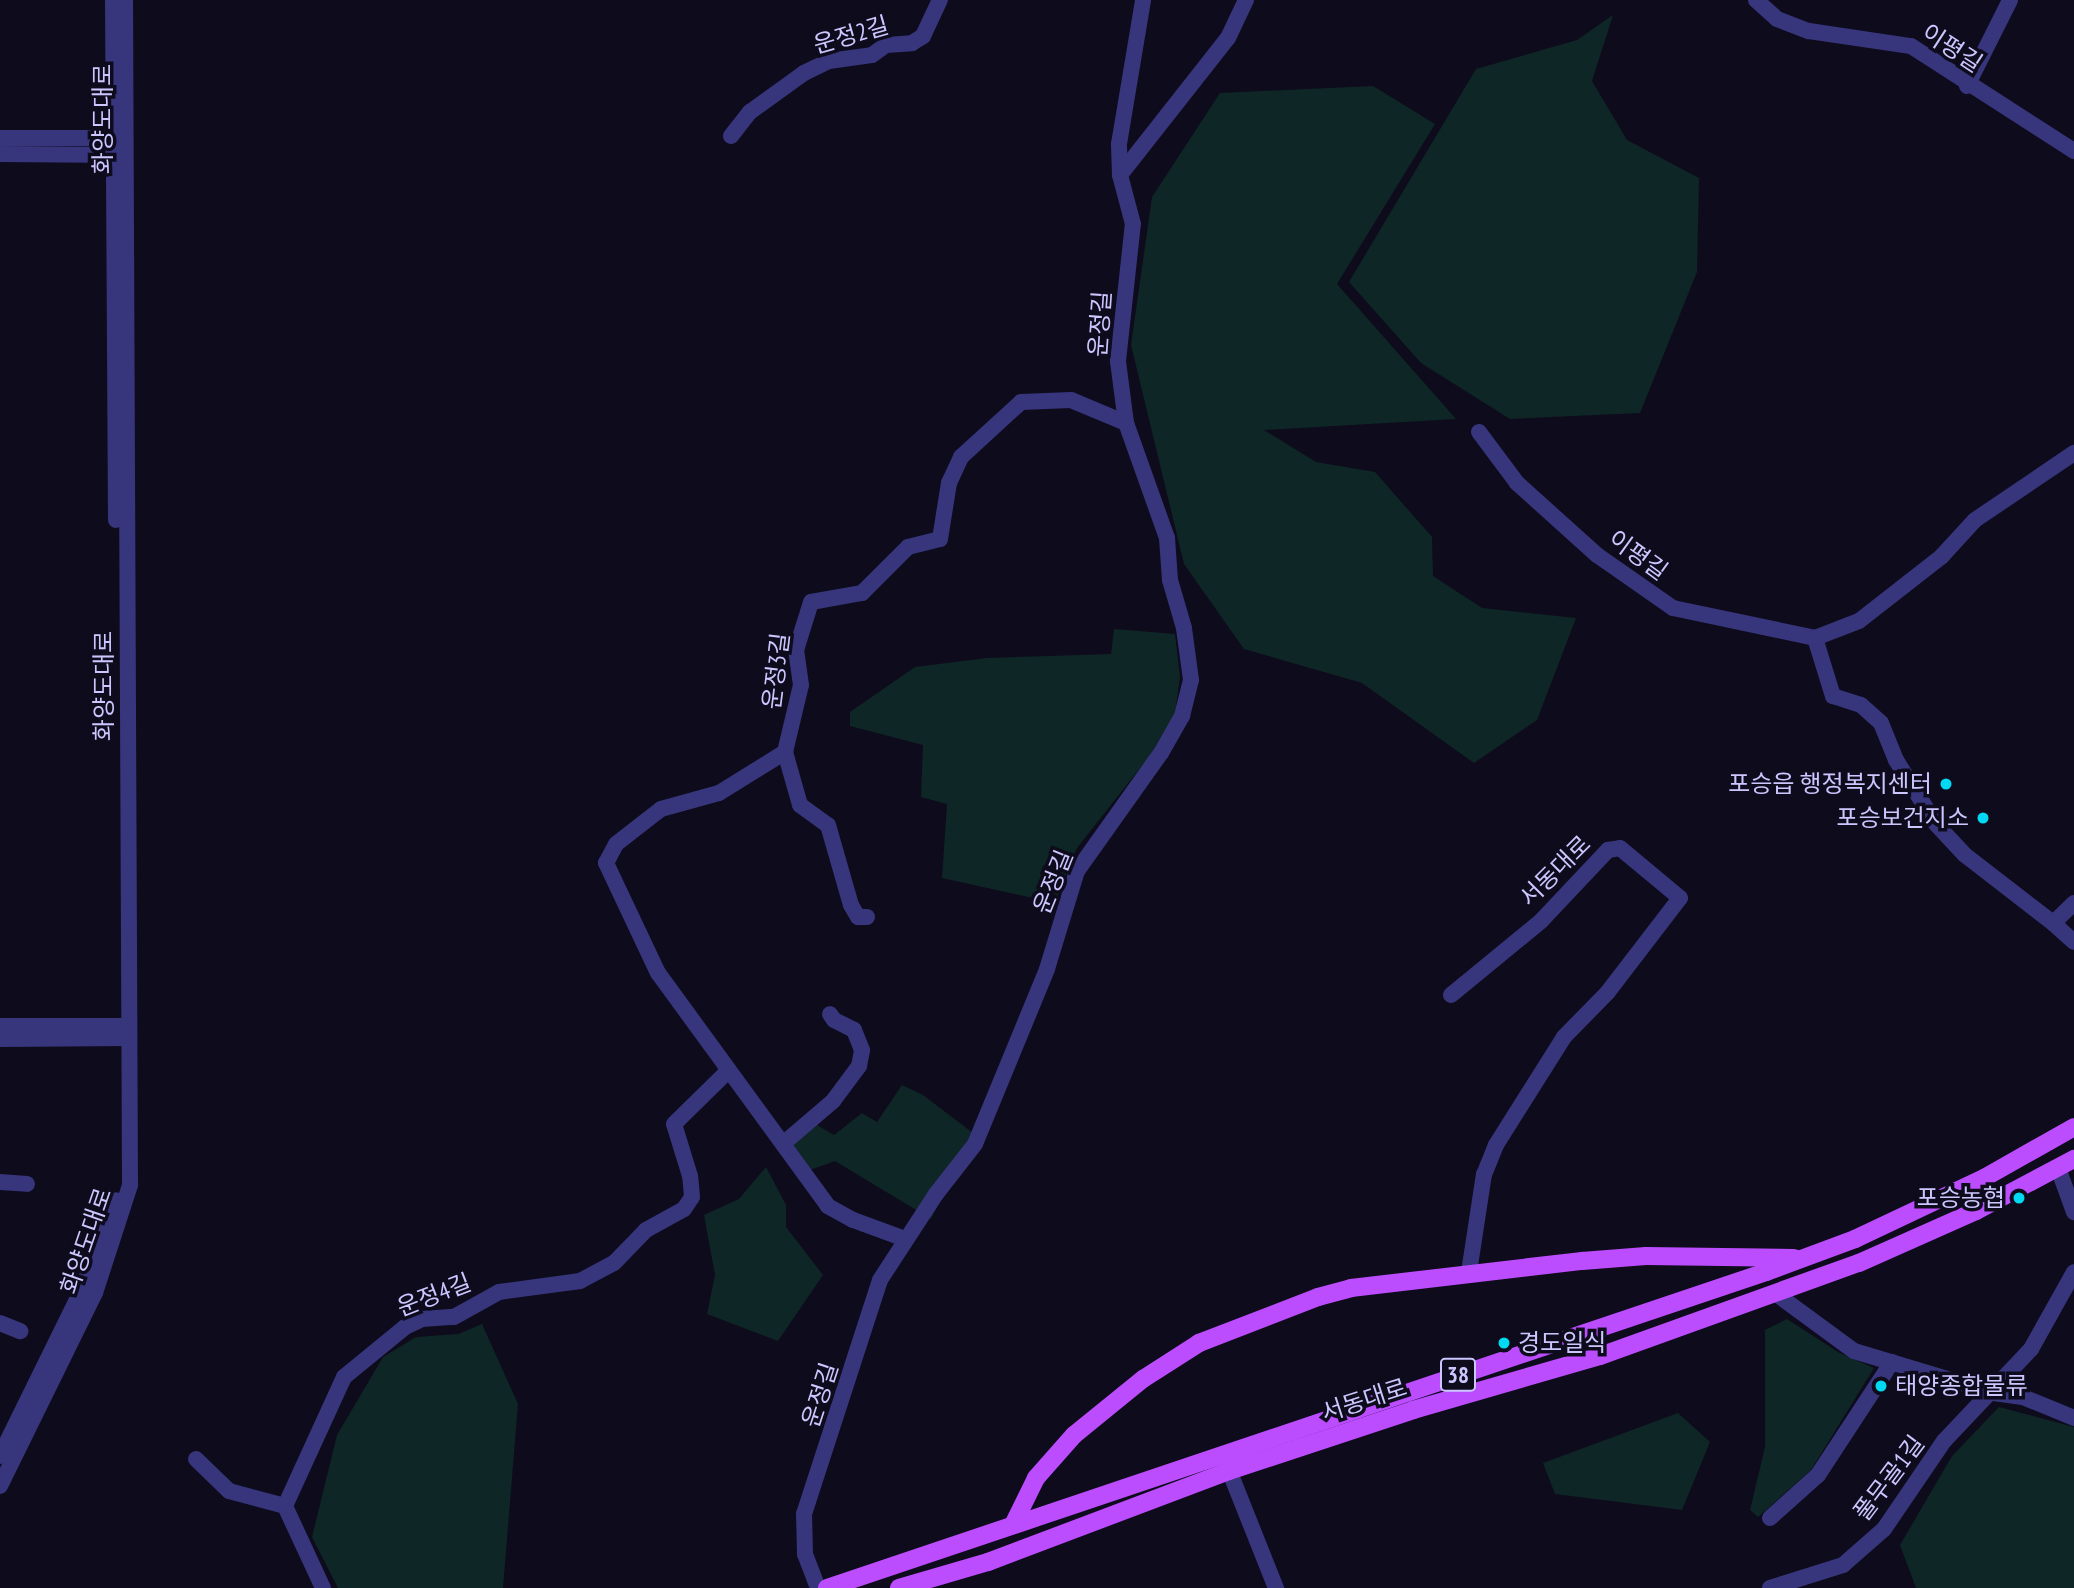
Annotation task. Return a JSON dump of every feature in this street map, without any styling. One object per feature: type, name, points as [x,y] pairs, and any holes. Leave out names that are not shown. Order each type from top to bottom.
[{"type":"main road","name":"서동대로","points":[[827,1588],[1804,1258],[1984,1178],[2074,1127]]},
{"type":"main road","name":"서동대로","points":[[899,1588],[988,1562],[1229,1471],[1413,1410],[1600,1356],[1775,1293],[1952,1222],[2074,1159]]},
{"type":"main road","name":"서동대로","points":[[1014,1523],[1037,1478],[1074,1435],[1143,1379],[1199,1343],[1351,1288],[1469,1272],[1646,1256],[1804,1258]]},
{"type":"street","name":"화양도대로","points":[[113,0],[120,147]]},
{"type":"street","name":"화양도대로","points":[[55,1355],[120,1183],[124,1031],[120,147],[125,0]]},
{"type":"street","name":"운정2길","points":[[731,136],[750,112],[804,73],[829,61],[872,55],[886,45],[912,43],[923,36],[940,0]]},
{"type":"street","name":"운정길","points":[[818,1588],[804,1554],[804,1514],[880,1280],[905,1238],[975,1144],[1029,1017],[1077,871],[1161,753],[1182,716],[1192,680],[1184,628],[1170,580],[1167,538],[1126,423],[1119,326],[1133,224],[1120,175],[1119,144],[1143,0]]},
{"type":"street","points":[[1120,175],[1228,38],[1246,0]]},
{"type":"street","name":"이평길","points":[[1756,0],[1777,19],[1809,31],[1912,46],[1968,86],[2074,150]]},
{"type":"street","points":[[1968,86],[2010,0]]},
{"type":"street","points":[[0,138],[120,147]]},
{"type":"street","points":[[0,154],[120,147]]},
{"type":"street","name":"운정3길","points":[[785,752],[802,685],[796,650],[811,603],[862,593],[908,547],[940,539],[949,483],[961,457],[1021,402],[1071,400],[1126,423]]},
{"type":"street","name":"이평길","points":[[1479,432],[1517,484],[1597,555],[1673,608],[1815,638]]},
{"type":"street","points":[[2074,453],[1975,520],[1941,557],[1859,621],[1815,638],[1833,696],[1861,705],[1881,723],[1896,760],[1936,824],[1965,855],[2074,942]]},
{"type":"street","points":[[867,917],[858,917],[851,905],[828,825],[800,805],[785,752],[719,793],[661,809],[615,844],[606,863],[658,974],[828,1206],[905,1238]]},
{"type":"street","name":"서동대로","points":[[1451,995],[1541,921],[1608,850],[1620,848],[1680,898],[1608,992],[1564,1037],[1496,1146],[1484,1174],[1469,1272]]},
{"type":"street","points":[[2053,923],[2074,903]]},
{"type":"street","points":[[784,1143],[833,1101],[859,1066],[863,1050],[854,1030],[834,1020],[830,1014]]},
{"type":"street","points":[[0,1026],[124,1031]]},
{"type":"street","points":[[0,1039],[124,1031]]},
{"type":"street","name":"운정4길","points":[[285,1506],[344,1377],[405,1327],[422,1319],[454,1317],[499,1292],[580,1281],[614,1263],[628,1244],[684,1209],[692,1197],[674,1124],[728,1071]]},
{"type":"street","points":[[2058,1168],[2074,1212]]},
{"type":"street","points":[[0,1182],[27,1184]]},
{"type":"street","name":"풀무골1길","points":[[1770,1588],[1843,1565],[1884,1529],[1944,1441],[1994,1393],[2031,1349],[2074,1272]]},
{"type":"street","points":[[1775,1293],[1854,1351],[1994,1393],[2023,1397],[2074,1418]]},
{"type":"street","points":[[0,1323],[20,1331]]},
{"type":"street","points":[[0,1456],[55,1355]]},
{"type":"street","points":[[0,1486],[55,1355]]},
{"type":"street","points":[[1770,1518],[1818,1475],[1892,1362]]},
{"type":"street","points":[[1222,1453],[1276,1588]]},
{"type":"street","points":[[196,1459],[229,1491],[285,1506],[323,1588]]},
{"type":"green space","points":[[1613,15],[1592,81],[1627,140],[1699,178],[1697,272],[1640,413],[1510,419],[1421,363],[1349,282],[1476,69],[1577,40]]},
{"type":"green space","points":[[1373,86],[1435,124],[1337,284],[1456,419],[1264,430],[1316,462],[1375,472],[1432,537],[1433,576],[1482,608],[1576,618],[1537,720],[1474,763],[1362,683],[1244,649],[1184,564],[1131,345],[1152,197],[1220,93]]},
{"type":"green space","points":[[1114,629],[1175,634],[1180,677],[1175,714],[1148,758],[1077,848],[1055,903],[942,878],[947,804],[921,797],[923,745],[850,726],[850,712],[915,667],[987,658],[1111,654]]},
{"type":"green space","points":[[902,1085],[923,1095],[973,1133],[931,1219],[835,1161],[810,1170],[790,1145],[817,1125],[834,1135],[862,1113],[877,1122]]},
{"type":"green space","points":[[766,1167],[786,1205],[786,1227],[823,1275],[778,1341],[707,1314],[715,1275],[704,1215],[739,1199]]},
{"type":"green space","points":[[1787,1319],[1838,1352],[1874,1368],[1811,1470],[1758,1517],[1750,1510],[1765,1447],[1765,1330]]},
{"type":"green space","points":[[482,1324],[518,1404],[503,1588],[338,1588],[312,1537],[337,1435],[383,1357],[416,1337],[458,1334]]},
{"type":"green space","points":[[1999,1407],[2074,1427],[2074,1588],[1916,1588],[1900,1545],[1952,1456]]},
{"type":"green space","points":[[1678,1413],[1710,1442],[1682,1510],[1555,1494],[1543,1463]]},
{"type":"place","name":"포승읍 행정복지센터","points":[[1946,784]]},
{"type":"place","name":"포승보건지소","points":[[1983,818]]},
{"type":"place","name":"포승농협","points":[[2019,1198]]},
{"type":"place","name":"경도일식","points":[[1504,1343]]},
{"type":"place","name":"태양종합물류","points":[[1881,1386]]}]
